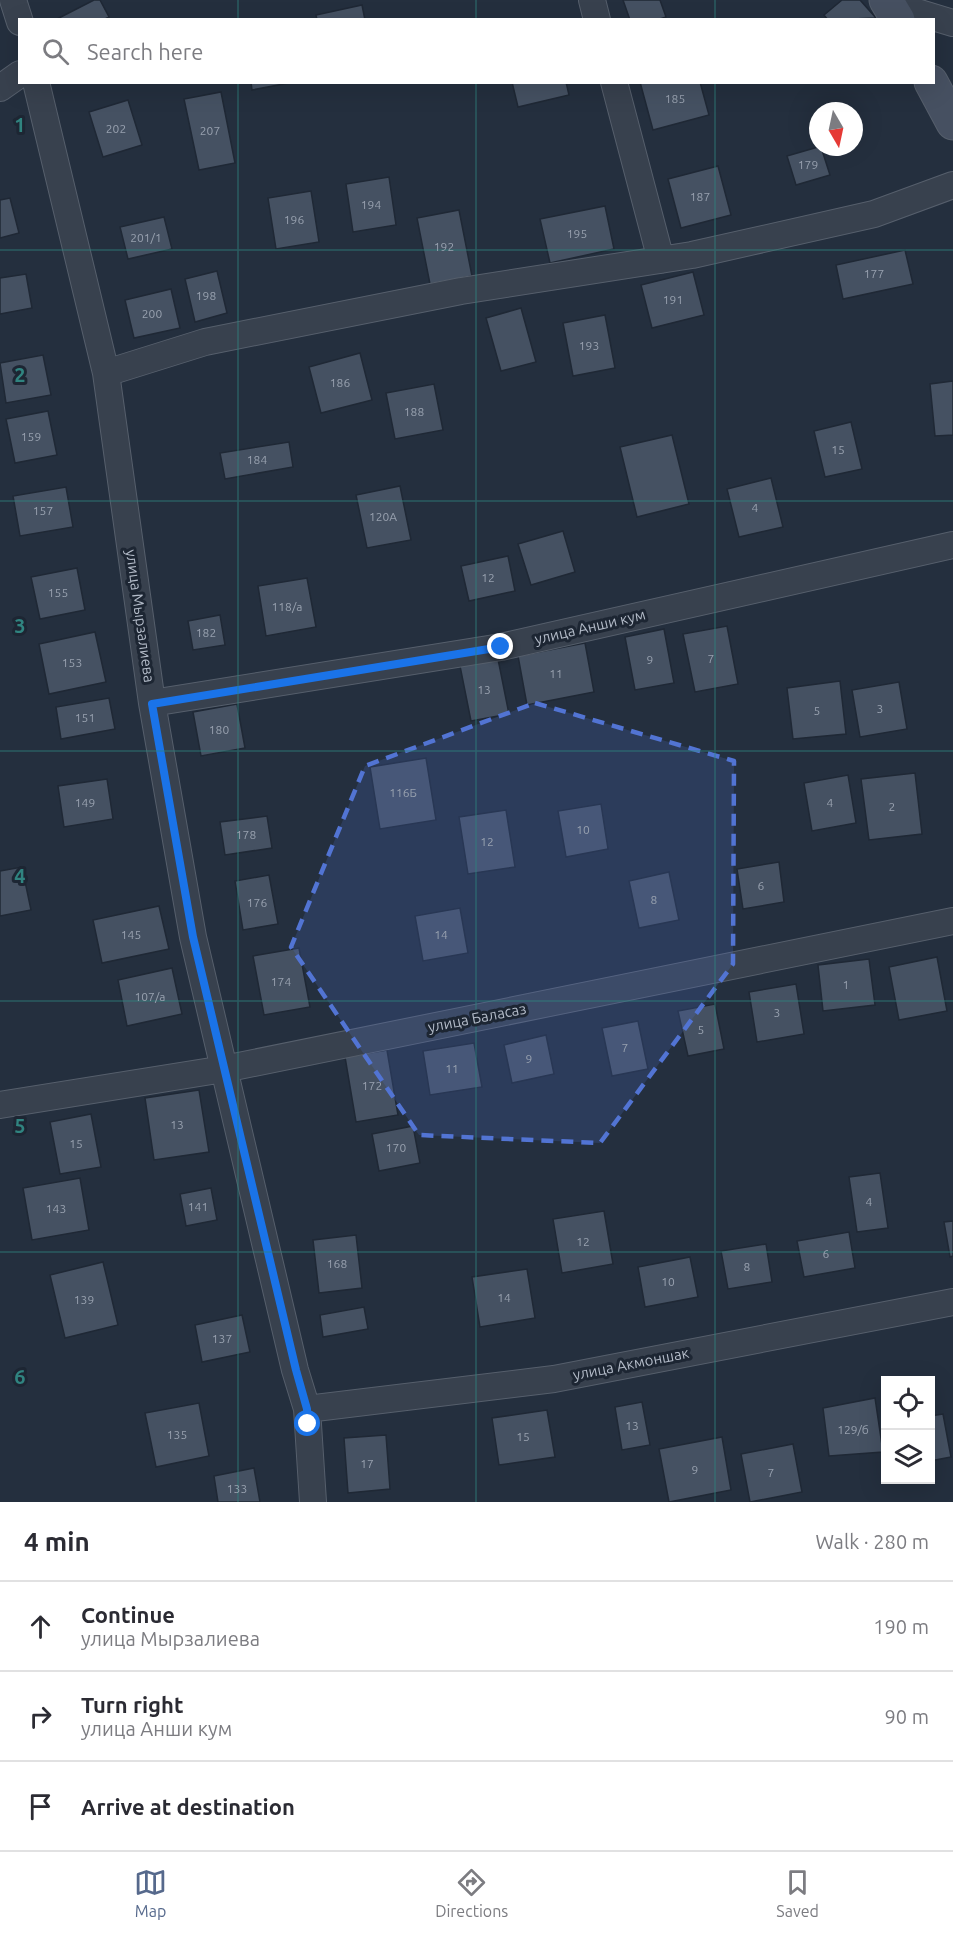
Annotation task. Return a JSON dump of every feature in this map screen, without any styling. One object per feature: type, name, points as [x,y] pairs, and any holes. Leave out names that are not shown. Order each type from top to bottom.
[{"type":"main road","points":[[932,84],[953,123]]},
{"type":"street","points":[[13,0],[19,18]]},
{"type":"street","points":[[592,0],[596,18]]},
{"type":"street","points":[[891,8],[932,18]]},
{"type":"street","points":[[935,19],[953,23]]},
{"type":"street","points":[[0,88],[18,75]]},
{"type":"street","name":"улица Мырзалиева","points":[[36,84],[105,373],[152,704],[193,937],[307,1409],[313,1502]]},
{"type":"street","points":[[615,84],[661,260]]},
{"type":"street","points":[[105,373],[205,342],[461,291],[692,255],[874,214],[953,185]]},
{"type":"street","name":"улица Анши кум","points":[[152,704],[501,647],[953,545]]},
{"type":"street","name":"улица Баласаз","points":[[0,1105],[224,1069],[953,921]]},
{"type":"street","name":"улица Акмоншак","points":[[307,1409],[554,1379],[953,1302]]},
{"type":"highlighted area","points":[[535,703],[734,761],[733,964],[600,1143],[419,1135],[291,947],[365,766]]},
{"type":"building","points":[[94,0],[100,0],[109,17],[107,18],[59,18]]},
{"type":"building","points":[[623,0],[660,0],[666,17],[663,18],[629,18]]},
{"type":"building","points":[[842,0],[860,0],[876,18],[826,18],[824,15]]},
{"type":"building","points":[[362,5],[365,18],[317,18],[316,15]]},
{"type":"building","points":[[251,84],[284,84],[252,90]]},
{"type":"building","points":[[512,84],[566,84],[569,95],[518,107]]},
{"type":"building","points":[[641,84],[701,84],[709,115],[653,130]]},
{"type":"building","points":[[221,92],[235,163],[199,170],[184,99]]},
{"type":"building","points":[[128,100],[142,145],[103,157],[89,112]]},
{"type":"building","points":[[809,150],[809,156],[824,156],[830,175],[796,185],[787,156]]},
{"type":"building","points":[[718,166],[731,215],[681,228],[668,179]]},
{"type":"building","points":[[389,177],[396,225],[353,232],[346,184]]},
{"type":"building","points":[[311,191],[319,242],[276,249],[268,198]]},
{"type":"building","points":[[10,198],[19,233],[0,238],[0,200]]},
{"type":"building","points":[[605,206],[614,249],[550,263],[540,219]]},
{"type":"building","points":[[459,210],[472,276],[430,284],[417,218]]},
{"type":"building","points":[[164,217],[172,249],[128,259],[120,227]]},
{"type":"building","points":[[905,250],[913,284],[843,299],[836,265]]},
{"type":"building","points":[[217,271],[227,313],[195,322],[185,279]]},
{"type":"building","points":[[693,272],[704,315],[652,328],[641,285]]},
{"type":"building","points":[[26,274],[32,308],[0,314],[0,278]]},
{"type":"building","points":[[171,289],[180,328],[134,338],[125,300]]},
{"type":"building","points":[[521,308],[536,362],[501,371],[486,318]]},
{"type":"building","points":[[605,315],[615,368],[573,376],[563,323]]},
{"type":"building","points":[[360,353],[372,400],[321,413],[309,367]]},
{"type":"building","points":[[43,355],[51,395],[6,403],[0,363]]},
{"type":"building","points":[[953,381],[953,435],[935,436],[930,384]]},
{"type":"building","points":[[434,384],[443,430],[395,439],[386,393]]},
{"type":"building","points":[[48,411],[57,455],[15,463],[6,419]]},
{"type":"building","points":[[851,422],[862,469],[825,477],[814,431]]},
{"type":"building","points":[[672,435],[689,504],[637,517],[620,447]]},
{"type":"building","points":[[289,442],[293,467],[225,479],[220,453]]},
{"type":"building","points":[[771,478],[783,527],[739,537],[727,489]]},
{"type":"building","points":[[400,486],[411,540],[367,548],[356,495]]},
{"type":"building","points":[[66,487],[73,527],[20,536],[13,496]]},
{"type":"building","points":[[563,531],[575,572],[531,585],[518,544]]},
{"type":"building","points":[[508,556],[515,591],[469,601],[461,566]]},
{"type":"building","points":[[77,568],[85,610],[40,619],[31,577]]},
{"type":"building","points":[[307,578],[316,627],[266,636],[258,586]]},
{"type":"building","points":[[220,615],[225,645],[193,650],[188,621]]},
{"type":"building","points":[[727,626],[738,684],[695,692],[683,634]]},
{"type":"building","points":[[664,629],[674,683],[635,690],[625,637]]},
{"type":"building","points":[[95,632],[106,682],[49,694],[39,644]]},
{"type":"building","points":[[585,643],[594,692],[527,705],[518,656]]},
{"type":"building","points":[[498,659],[509,714],[471,721],[460,666]]},
{"type":"building","points":[[840,681],[846,734],[793,739],[787,688]]},
{"type":"building","points":[[899,682],[907,729],[860,737],[852,690]]},
{"type":"building","points":[[109,698],[115,729],[61,739],[56,707]]},
{"type":"building","points":[[237,704],[245,748],[201,756],[193,712]]},
{"type":"building","points":[[426,758],[436,820],[380,829],[370,767]]},
{"type":"building","points":[[915,773],[922,834],[869,840],[861,779]]},
{"type":"building","points":[[848,775],[856,823],[812,831],[804,783]]},
{"type":"building","points":[[107,779],[113,819],[64,827],[58,786]]},
{"type":"building","points":[[601,804],[608,849],[566,857],[558,811]]},
{"type":"building","points":[[506,810],[515,867],[468,874],[459,817]]},
{"type":"building","points":[[267,816],[272,848],[225,855],[220,822]]},
{"type":"building","points":[[779,862],[784,902],[743,909],[737,869]]},
{"type":"building","points":[[22,867],[31,910],[0,916],[0,871]]},
{"type":"building","points":[[669,872],[679,920],[639,928],[629,881]]},
{"type":"building","points":[[269,875],[278,924],[243,930],[235,881]]},
{"type":"building","points":[[159,906],[169,949],[102,963],[93,920]]},
{"type":"building","points":[[460,908],[468,953],[423,961],[415,916]]},
{"type":"building","points":[[299,948],[310,1007],[264,1015],[253,956]]},
{"type":"building","points":[[937,957],[947,1011],[899,1020],[889,967]]},
{"type":"building","points":[[869,959],[875,1005],[823,1011],[818,965]]},
{"type":"building","points":[[172,968],[182,1014],[127,1026],[118,980]]},
{"type":"building","points":[[796,984],[804,1034],[757,1042],[749,992]]},
{"type":"building","points":[[715,1004],[724,1049],[688,1056],[678,1011]]},
{"type":"building","points":[[638,1021],[648,1069],[612,1076],[602,1028]]},
{"type":"building","points":[[546,1035],[554,1074],[512,1083],[504,1045]]},
{"type":"building","points":[[474,1043],[482,1087],[430,1095],[423,1051]]},
{"type":"building","points":[[387,1050],[398,1115],[356,1122],[345,1057]]},
{"type":"building","points":[[199,1090],[209,1152],[154,1160],[145,1098]]},
{"type":"building","points":[[91,1114],[101,1167],[60,1174],[50,1122]]},
{"type":"building","points":[[413,1126],[420,1163],[379,1171],[372,1134]]},
{"type":"building","points":[[880,1173],[888,1228],[857,1232],[849,1177]]},
{"type":"building","points":[[80,1178],[89,1230],[32,1240],[23,1188]]},
{"type":"building","points":[[211,1188],[217,1220],[186,1226],[180,1194]]},
{"type":"building","points":[[604,1211],[613,1264],[562,1273],[553,1219]]},
{"type":"building","points":[[953,1221],[953,1256],[950,1257],[944,1222]]},
{"type":"building","points":[[849,1232],[855,1268],[804,1277],[797,1241]]},
{"type":"building","points":[[356,1235],[362,1288],[319,1293],[313,1240]]},
{"type":"building","points":[[766,1244],[772,1282],[728,1289],[721,1251]]},
{"type":"building","points":[[690,1257],[698,1297],[645,1307],[638,1267]]},
{"type":"building","points":[[103,1262],[118,1325],[65,1338],[50,1275]]},
{"type":"building","points":[[527,1269],[535,1318],[480,1327],[472,1277]]},
{"type":"building","points":[[364,1307],[368,1329],[323,1337],[320,1315]]},
{"type":"building","points":[[242,1315],[250,1352],[202,1362],[195,1325]]},
{"type":"building","points":[[875,1398],[881,1452],[829,1456],[823,1408]]},
{"type":"building","points":[[642,1402],[650,1445],[622,1450],[615,1407]]},
{"type":"building","points":[[199,1403],[209,1456],[156,1467],[145,1413]]},
{"type":"building","points":[[547,1410],[555,1457],[499,1465],[492,1418]]},
{"type":"building","points":[[943,1414],[951,1457],[935,1460],[935,1430],[935,1415]]},
{"type":"building","points":[[386,1435],[390,1489],[348,1493],[344,1438]]},
{"type":"building","points":[[722,1437],[731,1490],[669,1502],[659,1449]]},
{"type":"building","points":[[793,1444],[802,1492],[750,1502],[741,1454]]},
{"type":"building","points":[[254,1468],[260,1502],[218,1502],[214,1476]]},
{"type":"route","points":[[308,1424],[307,1409],[193,937],[152,704],[501,647]]}]
